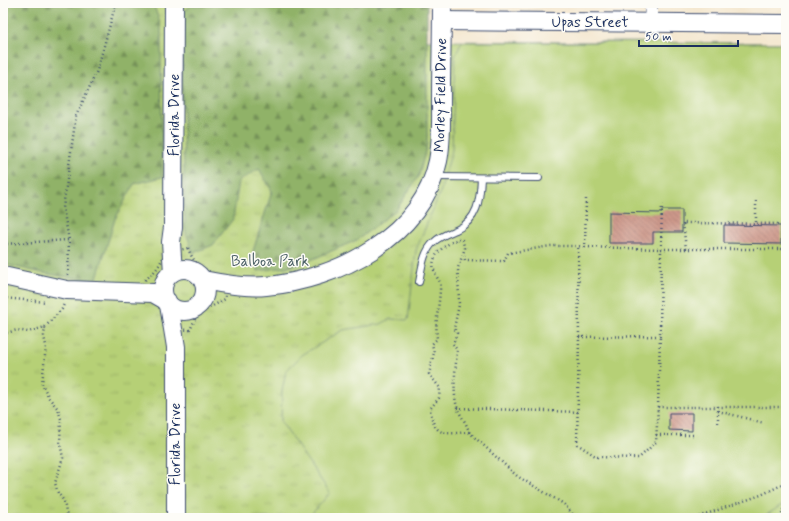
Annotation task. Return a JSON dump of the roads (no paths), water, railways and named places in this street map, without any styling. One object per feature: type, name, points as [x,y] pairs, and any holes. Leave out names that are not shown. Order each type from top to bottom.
[{"type":"street","name":"Florida Drive","points":[[170,276],[173,227],[174,3]]},
{"type":"street","name":"Morley Field Drive","points":[[198,276],[244,286],[266,286],[317,276],[361,258],[382,243],[405,223],[422,204],[438,161],[441,136],[442,3]]},
{"type":"street","points":[[651,3],[651,22]]},
{"type":"street","name":"Upas Street","points":[[442,21],[786,24]]},
{"type":"street","name":"Florida Drive","points":[[173,227],[184,260],[198,276]]},
{"type":"street","points":[[3,276],[62,295],[128,291],[153,293],[176,310],[197,305],[204,294],[198,276],[187,270],[128,291]]},
{"type":"street","points":[[168,303],[164,297],[164,286],[170,276]]},
{"type":"street","name":"Morley Field Drive","points":[[197,305],[244,286]]},
{"type":"street","name":"Florida Drive","points":[[168,303],[176,347],[176,518]]},
{"type":"street","name":"Florida Drive","points":[[176,347],[185,319],[197,305]]},
{"type":"lane","points":[[433,177],[539,178]]},
{"type":"lane","points":[[419,282],[425,257],[435,241],[465,226],[472,218],[480,198],[481,178]]},
{"type":"park label","name":"Balboa Park","points":[[270,261]]}]
